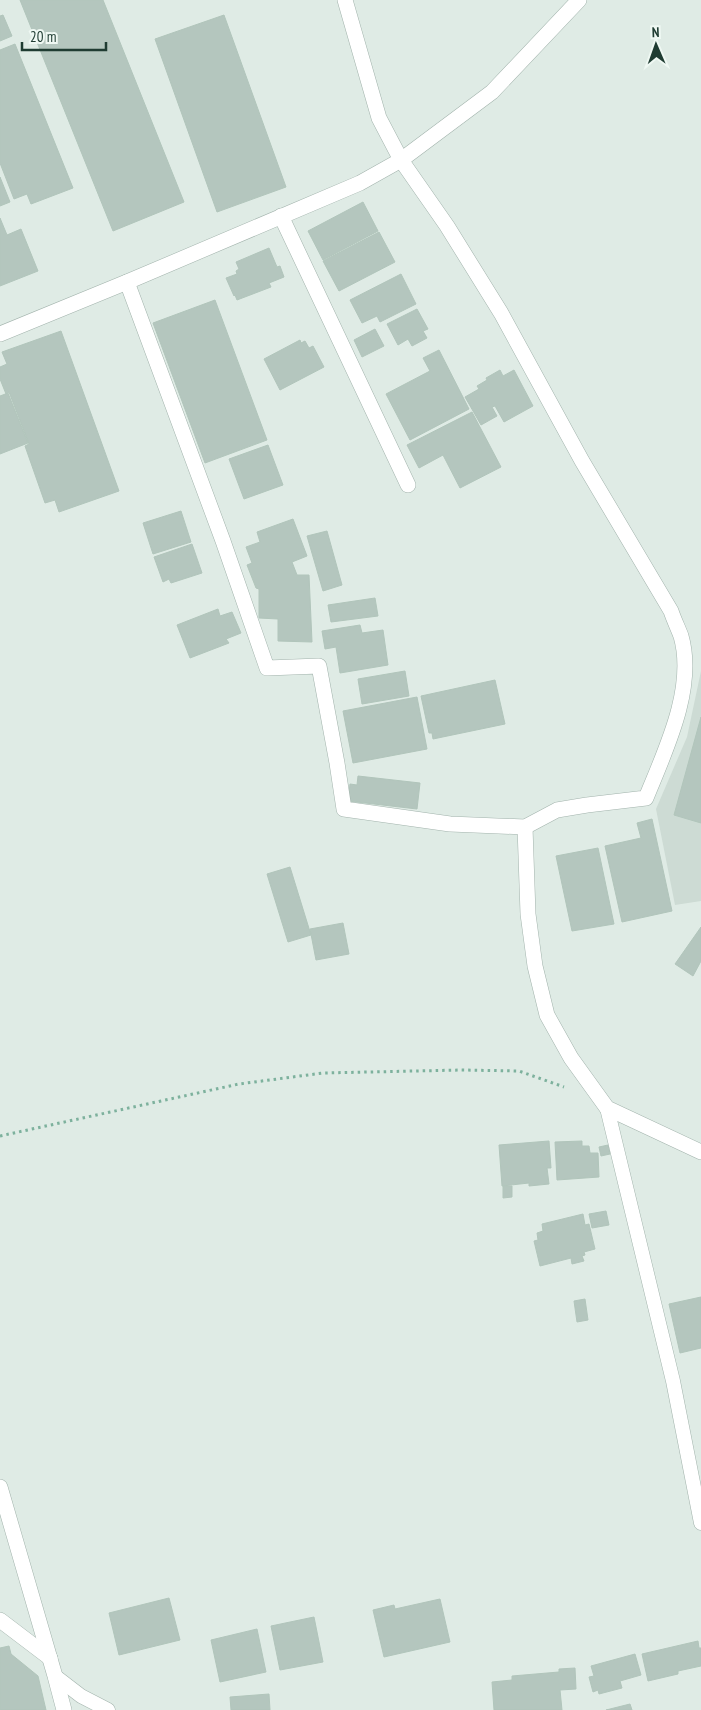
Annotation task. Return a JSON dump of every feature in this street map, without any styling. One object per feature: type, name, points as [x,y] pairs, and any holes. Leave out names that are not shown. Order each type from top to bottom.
[{"type":"street","points":[[127,282],[223,541],[267,668],[319,666],[338,763],[344,809],[450,824],[525,827],[557,810],[646,798],[671,739],[680,706],[685,667],[681,638],[671,612],[582,461],[501,313],[446,226],[401,160],[379,118],[345,0]]},
{"type":"street","points":[[0,334],[360,183],[401,160],[492,92],[579,0]]},
{"type":"street","points":[[281,216],[408,485]]},
{"type":"street","points":[[525,827],[528,914],[534,966],[547,1015],[571,1058],[607,1108],[701,1152]]},
{"type":"street","points":[[0,1487],[64,1710]]},
{"type":"street","points":[[0,1620],[50,1658]]},
{"type":"lane","points":[[607,1108],[673,1380],[701,1523]]},
{"type":"lane","points":[[55,1676],[81,1696],[108,1710]]},
{"type":"path","points":[[0,1136],[239,1084],[324,1073],[460,1070],[519,1071],[569,1089]]},
{"type":"shaded area","points":[[701,671],[701,901],[675,905],[656,809],[687,737]]},
{"type":"building","points":[[20,0],[103,0],[184,202],[113,231]]},
{"type":"building","points":[[3,15],[12,36],[0,41],[0,16]]},
{"type":"building","points":[[224,15],[286,187],[217,212],[155,39]]},
{"type":"building","points":[[15,44],[73,188],[31,204],[27,194],[14,199],[0,163],[0,50]]},
{"type":"building","points":[[0,177],[10,202],[0,206]]},
{"type":"building","points":[[363,202],[378,231],[323,260],[308,231]]},
{"type":"building","points":[[0,218],[7,235],[21,229],[38,271],[0,286]]},
{"type":"building","points":[[379,232],[395,262],[339,291],[323,261]]},
{"type":"building","points":[[269,248],[277,267],[280,266],[284,277],[269,283],[271,287],[237,300],[226,278],[237,274],[236,271],[239,269],[236,262]]},
{"type":"building","points":[[401,274],[416,304],[380,322],[377,316],[362,323],[350,300]]},
{"type":"building","points":[[215,300],[267,440],[205,463],[153,323]]},
{"type":"building","points":[[417,309],[428,329],[423,331],[427,338],[412,346],[408,339],[398,345],[387,324]]},
{"type":"building","points":[[375,329],[384,346],[362,357],[354,340]]},
{"type":"building","points":[[61,331],[119,491],[59,512],[55,500],[45,503],[25,446],[29,444],[9,392],[6,394],[0,379],[0,367],[7,364],[2,352]]},
{"type":"building","points":[[300,340],[301,343],[305,341],[309,348],[313,346],[324,367],[280,390],[264,359]]},
{"type":"building","points":[[439,350],[469,409],[410,440],[386,394],[430,371],[423,358]]},
{"type":"building","points":[[500,370],[503,376],[514,370],[533,406],[504,422],[495,406],[492,407],[497,416],[481,425],[465,397],[479,389],[477,386],[487,380],[486,378]]},
{"type":"building","points":[[8,393],[28,443],[0,454],[0,396]]},
{"type":"building","points":[[472,412],[501,467],[460,488],[443,455],[419,468],[407,445]]},
{"type":"building","points":[[268,445],[283,485],[244,499],[229,459]]},
{"type":"building","points":[[181,511],[191,542],[153,554],[143,523]]},
{"type":"building","points":[[293,519],[307,556],[292,562],[297,575],[309,575],[312,642],[278,641],[278,619],[259,618],[259,589],[256,588],[247,565],[252,563],[246,547],[260,542],[257,532]]},
{"type":"building","points":[[327,531],[342,585],[323,591],[307,536]]},
{"type":"building","points":[[192,544],[202,573],[171,583],[169,579],[163,582],[154,557]]},
{"type":"building","points":[[375,598],[378,616],[331,622],[328,605]]},
{"type":"building","points":[[218,609],[220,616],[232,612],[241,633],[226,639],[229,643],[190,658],[177,625]]},
{"type":"building","points":[[360,625],[362,633],[383,630],[388,665],[340,673],[336,647],[325,649],[322,631]]},
{"type":"building","points":[[405,671],[409,696],[362,704],[358,679]]},
{"type":"building","points":[[495,680],[505,724],[433,739],[432,733],[429,733],[421,696]]},
{"type":"building","points":[[417,697],[427,749],[353,763],[343,711]]},
{"type":"building","points":[[701,717],[701,823],[674,815]]},
{"type":"building","points":[[358,776],[420,783],[417,809],[348,801],[350,784],[357,785]]},
{"type":"building","points":[[652,819],[672,911],[622,922],[605,846],[641,838],[637,823]]},
{"type":"building","points":[[598,848],[614,924],[572,931],[556,856]]},
{"type":"building","points":[[290,867],[311,935],[288,942],[267,874]]},
{"type":"building","points":[[343,923],[349,954],[316,960],[310,929]]},
{"type":"building","points":[[701,927],[701,961],[693,976],[675,964]]},
{"type":"building","points":[[549,1141],[551,1168],[547,1168],[549,1184],[529,1186],[529,1183],[502,1186],[499,1145]]},
{"type":"building","points":[[582,1141],[582,1146],[589,1146],[590,1153],[598,1153],[599,1177],[557,1180],[555,1142]]},
{"type":"building","points":[[608,1145],[610,1154],[601,1156],[599,1147]]},
{"type":"building","points":[[503,1186],[512,1186],[512,1197],[503,1198]]},
{"type":"building","points":[[606,1211],[609,1225],[592,1228],[589,1214]]},
{"type":"building","points":[[583,1214],[585,1225],[589,1224],[595,1249],[584,1252],[585,1255],[582,1256],[584,1261],[572,1264],[571,1258],[540,1266],[534,1241],[538,1240],[537,1233],[543,1231],[542,1224]]},
{"type":"building","points":[[701,1297],[701,1348],[680,1353],[669,1304]]},
{"type":"building","points":[[585,1299],[588,1320],[577,1322],[574,1301]]},
{"type":"building","points":[[169,1598],[180,1640],[119,1655],[109,1613]]},
{"type":"building","points":[[440,1599],[450,1642],[384,1657],[373,1610],[394,1605],[395,1609]]},
{"type":"building","points":[[314,1617],[323,1662],[280,1670],[271,1626]]},
{"type":"building","points":[[257,1629],[266,1672],[220,1682],[211,1640]]},
{"type":"building","points":[[698,1641],[699,1648],[701,1648],[701,1666],[648,1681],[642,1654]]},
{"type":"building","points":[[9,1646],[11,1654],[38,1676],[46,1710],[0,1710],[0,1648]]},
{"type":"building","points":[[635,1654],[641,1675],[620,1681],[622,1688],[599,1694],[598,1690],[593,1692],[589,1677],[594,1676],[591,1666]]},
{"type":"building","points":[[575,1668],[576,1689],[560,1690],[562,1710],[494,1710],[492,1682],[512,1680],[512,1676],[559,1672],[559,1669]]},
{"type":"building","points":[[269,1694],[270,1710],[231,1710],[230,1697]]},
{"type":"building","points":[[630,1704],[632,1710],[606,1710]]}]
